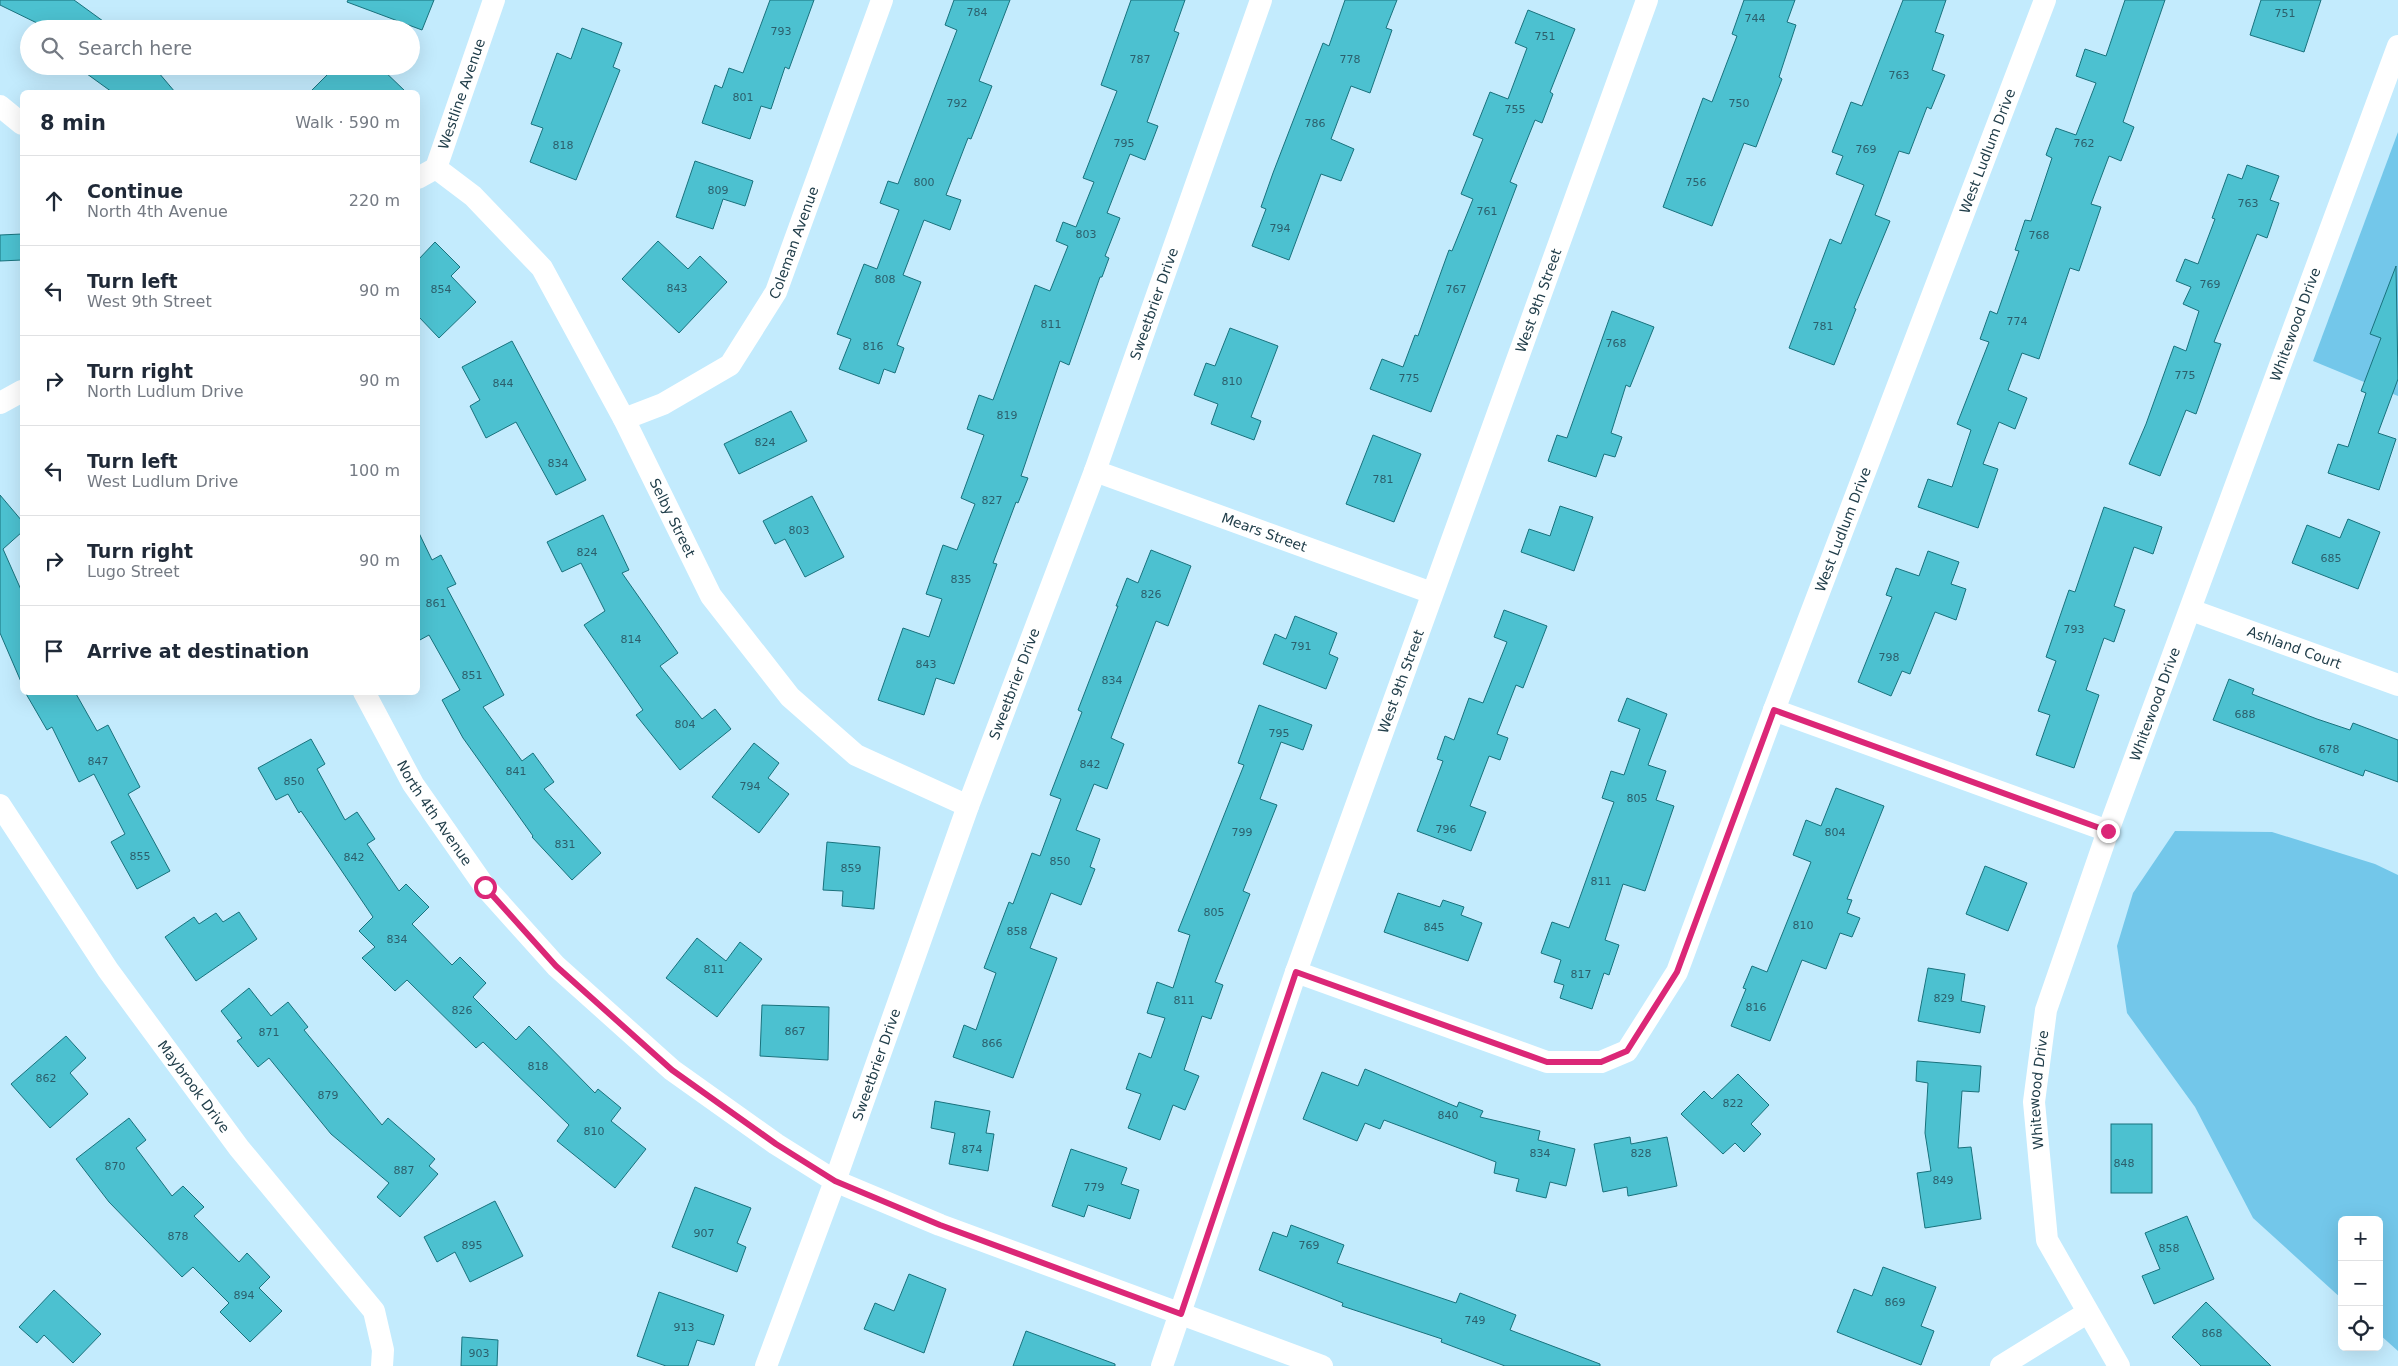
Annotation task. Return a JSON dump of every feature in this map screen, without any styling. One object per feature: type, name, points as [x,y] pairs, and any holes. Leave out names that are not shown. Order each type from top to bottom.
[{"type":"street","name":"Westline Avenue","points":[[426,173],[494,0]]},
{"type":"street","name":"Coleman Avenue","points":[[624,419],[663,404],[730,365],[776,292],[882,0]]},
{"type":"street","name":"Sweetbrier Drive","points":[[766,1366],[835,1181],[968,806],[1095,471],[1262,0]]},
{"type":"street","name":"West 9th Street","points":[[1162,1366],[1296,972],[1647,0]]},
{"type":"street","name":"West Ludlum Drive","points":[[1296,972],[1547,1062],[1601,1062],[1627,1051],[1677,972],[1774,710],[2046,0]]},
{"type":"street","name":"Whitewood Drive","points":[[2119,1366],[2087,1314],[2047,1240],[2034,1102],[2046,1010],[2108,831],[2398,46]]},
{"type":"street","points":[[0,106],[20,122]]},
{"type":"street","name":"Selby Street","points":[[426,173],[473,196],[542,268],[624,419],[711,596],[790,697],[856,755],[968,806]]},
{"type":"street","points":[[0,403],[20,392]]},
{"type":"street","name":"Mears Street","points":[[1095,471],[1432,593]]},
{"type":"street","name":"Ashland Court","points":[[2191,610],[2398,685]]},
{"type":"street","name":"North 4th Avenue","points":[[366,695],[414,784],[485,887],[556,966],[672,1070],[776,1144],[835,1181],[940,1225],[1322,1366]]},
{"type":"street","points":[[1774,710],[2108,831]]},
{"type":"street","name":"Maybrook Drive","points":[[0,805],[78,927],[119,986],[239,1148],[374,1311],[383,1350],[382,1366]]},
{"type":"street","points":[[2001,1366],[2087,1314]]},
{"type":"shaded area","points":[[2398,132],[2398,396],[2313,361]]},
{"type":"shaded area","points":[[2175,831],[2272,832],[2375,864],[2398,875],[2398,1351],[2383,1338],[2383,1216],[2338,1216],[2338,1295],[2253,1218],[2195,1107],[2127,1013],[2117,946],[2133,893]]},
{"type":"building","points":[[0,0],[74,0],[102,20],[31,20],[0,5]]},
{"type":"building","points":[[348,0],[434,0],[422,30],[420,29],[420,20],[395,20],[347,2]]},
{"type":"building","points":[[770,0],[814,0],[789,69],[785,67],[771,109],[761,106],[750,139],[702,123],[715,85],[722,88],[729,68],[743,73]]},
{"type":"building","points":[[954,0],[1010,0],[979,81],[992,86],[971,139],[968,138],[946,195],[961,200],[950,230],[924,220],[903,275],[921,282],[897,345],[904,348],[895,373],[884,369],[879,384],[839,369],[851,339],[837,334],[864,264],[877,269],[899,210],[880,203],[888,181],[898,184],[957,30],[945,25]]},
{"type":"building","points":[[1131,0],[1185,0],[1174,31],[1179,33],[1147,122],[1158,126],[1145,160],[1130,154],[1107,213],[1120,218],[1105,256],[1109,258],[1102,277],[1100,277],[1069,365],[1060,361],[1021,476],[1028,478],[1018,503],[1016,502],[993,563],[997,564],[954,684],[936,678],[924,715],[878,700],[903,628],[929,637],[942,599],[926,594],[943,545],[957,550],[975,504],[961,498],[984,435],[967,429],[979,395],[993,400],[1035,285],[1050,291],[1068,246],[1056,241],[1063,222],[1076,227],[1094,182],[1083,178],[1117,91],[1101,85]]},
{"type":"building","points":[[1345,0],[1397,0],[1386,28],[1392,30],[1370,93],[1351,86],[1331,139],[1354,149],[1341,181],[1321,174],[1289,260],[1252,246],[1266,209],[1261,207],[1273,173],[1323,43],[1329,46]]},
{"type":"building","points":[[1744,0],[1795,0],[1787,22],[1796,25],[1779,77],[1782,79],[1756,147],[1744,143],[1712,226],[1663,207],[1703,98],[1712,102],[1737,36],[1732,34]]},
{"type":"building","points":[[1903,0],[1946,0],[1935,32],[1944,35],[1932,70],[1945,75],[1931,109],[1927,107],[1909,154],[1899,151],[1875,215],[1890,221],[1854,308],[1856,309],[1834,365],[1789,348],[1830,239],[1841,244],[1864,185],[1836,174],[1843,156],[1832,152],[1851,102],[1862,106]]},
{"type":"building","points":[[2125,0],[2165,0],[2123,122],[2134,127],[2121,161],[2109,156],[2091,204],[2101,207],[2079,271],[2070,268],[2039,359],[2022,353],[2008,390],[2027,398],[2015,429],[1999,422],[1983,464],[1998,469],[1978,528],[1918,507],[1928,479],[1952,487],[1971,430],[1957,424],[1989,342],[1980,339],[1990,311],[1997,314],[2019,251],[2015,250],[2025,220],[2031,221],[2052,158],[2046,155],[2056,128],[2076,135],[2096,83],[2076,76],[2085,49],[2106,56]]},
{"type":"building","points":[[2261,0],[2321,0],[2304,52],[2250,35]]},
{"type":"building","points":[[1528,10],[1575,29],[1550,92],[1553,94],[1542,123],[1535,120],[1510,182],[1517,185],[1431,412],[1370,389],[1382,359],[1403,367],[1415,335],[1418,336],[1449,250],[1452,251],[1473,199],[1461,194],[1483,139],[1473,135],[1490,92],[1508,99],[1527,48],[1515,43]]},
{"type":"building","points":[[582,28],[622,43],[613,67],[620,70],[576,180],[530,162],[543,128],[531,124],[557,53],[571,59]]},
{"type":"building","points":[[88,75],[161,75],[173,90],[109,90]]},
{"type":"building","points":[[327,75],[388,75],[404,90],[312,90]]},
{"type":"building","points":[[695,161],[753,181],[745,206],[723,199],[713,229],[676,217]]},
{"type":"building","points":[[2247,165],[2279,176],[2270,200],[2279,203],[2267,238],[2257,234],[2214,342],[2221,344],[2196,414],[2186,410],[2160,476],[2129,464],[2146,424],[2174,346],[2186,351],[2199,311],[2183,304],[2191,287],[2176,281],[2185,259],[2198,264],[2215,219],[2212,218],[2228,174],[2242,179]]},
{"type":"building","points":[[20,234],[20,260],[0,261],[0,235]]},
{"type":"building","points":[[658,241],[688,269],[700,256],[727,282],[679,333],[622,279]]},
{"type":"building","points":[[435,242],[460,267],[451,276],[476,302],[439,338],[420,318],[420,258]]},
{"type":"building","points":[[2396,266],[2398,379],[2378,433],[2396,439],[2379,490],[2328,473],[2338,444],[2348,447],[2366,393],[2361,391],[2381,338],[2370,334]]},
{"type":"building","points":[[1612,311],[1654,327],[1630,387],[1626,385],[1611,433],[1622,437],[1615,457],[1604,454],[1596,477],[1548,461],[1557,435],[1567,438]]},
{"type":"building","points":[[1230,328],[1278,346],[1251,417],[1261,421],[1254,440],[1211,424],[1218,404],[1194,395],[1206,363],[1215,366]]},
{"type":"building","points":[[512,341],[586,480],[556,495],[516,422],[486,438],[470,406],[480,400],[462,367]]},
{"type":"building","points":[[791,411],[807,441],[739,474],[724,444]]},
{"type":"building","points":[[1373,435],[1421,454],[1394,522],[1346,504]]},
{"type":"building","points":[[0,495],[20,519],[20,534],[3,549],[20,587],[20,679],[0,633]]},
{"type":"building","points":[[812,496],[844,557],[805,577],[785,539],[775,544],[763,521]]},
{"type":"building","points":[[1560,506],[1593,517],[1574,571],[1521,552],[1529,529],[1550,536]]},
{"type":"building","points":[[2104,507],[2162,527],[2153,554],[2134,547],[2114,606],[2125,610],[2114,642],[2104,638],[2086,690],[2099,695],[2074,768],[2036,755],[2050,715],[2038,711],[2056,661],[2046,657],[2069,590],[2075,592]]},
{"type":"building","points":[[603,515],[629,570],[622,573],[678,653],[660,666],[702,719],[715,709],[731,729],[680,770],[636,715],[643,710],[584,625],[605,611],[581,563],[562,572],[547,542]]},
{"type":"building","points":[[2348,519],[2380,532],[2358,589],[2292,563],[2307,525],[2340,538]]},
{"type":"building","points":[[420,535],[432,560],[441,555],[456,584],[447,588],[504,695],[483,707],[522,761],[533,753],[554,782],[544,789],[601,853],[572,880],[532,837],[463,738],[442,700],[460,690],[429,635],[420,640]]},
{"type":"building","points":[[1151,550],[1191,566],[1168,626],[1156,621],[1111,738],[1124,744],[1107,789],[1094,784],[1076,830],[1100,839],[1090,867],[1095,869],[1081,905],[1051,893],[1030,948],[1057,958],[1013,1078],[953,1057],[964,1025],[976,1030],[996,973],[984,968],[1009,902],[1013,904],[1032,853],[1040,856],[1061,799],[1050,795],[1082,712],[1078,710],[1118,606],[1116,606],[1127,578],[1138,583]]},
{"type":"building","points":[[1928,551],[1959,562],[1951,584],[1966,589],[1956,620],[1935,612],[1910,674],[1902,671],[1891,696],[1858,682],[1892,597],[1886,595],[1896,568],[1919,576]]},
{"type":"building","points":[[1504,610],[1547,626],[1523,688],[1516,685],[1497,734],[1508,738],[1500,760],[1489,756],[1470,806],[1486,812],[1471,851],[1417,831],[1443,761],[1437,759],[1445,736],[1454,740],[1469,698],[1483,703],[1507,642],[1494,637]]},
{"type":"building","points":[[1295,616],[1337,633],[1329,654],[1338,658],[1326,689],[1263,664],[1275,634],[1286,639]]},
{"type":"building","points":[[2229,679],[2254,689],[2252,694],[2317,719],[2350,730],[2353,723],[2398,740],[2398,782],[2365,770],[2363,776],[2213,720]]},
{"type":"building","points":[[27,695],[77,695],[97,731],[108,725],[140,787],[128,794],[170,871],[137,889],[111,842],[125,834],[94,774],[79,782],[52,727],[47,730]]},
{"type":"building","points":[[1627,698],[1667,714],[1648,765],[1666,771],[1656,800],[1674,806],[1645,891],[1623,884],[1605,940],[1619,945],[1609,975],[1604,973],[1592,1009],[1560,998],[1564,985],[1554,982],[1561,960],[1541,953],[1552,922],[1569,928],[1614,802],[1602,798],[1611,771],[1624,775],[1640,729],[1618,721]]},
{"type":"building","points":[[1259,705],[1312,725],[1303,750],[1281,742],[1260,799],[1277,805],[1243,891],[1250,894],[1215,982],[1223,985],[1211,1019],[1202,1016],[1184,1070],[1199,1076],[1185,1110],[1173,1105],[1160,1140],[1128,1128],[1141,1094],[1126,1089],[1139,1053],[1151,1058],[1165,1018],[1147,1013],[1157,982],[1173,988],[1190,935],[1178,931],[1244,765],[1238,763]]},
{"type":"building","points":[[311,739],[325,764],[317,769],[345,820],[357,812],[375,839],[367,844],[399,891],[406,884],[429,907],[412,924],[452,965],[460,957],[486,983],[473,997],[516,1040],[529,1026],[595,1093],[598,1089],[621,1108],[611,1121],[646,1149],[615,1188],[557,1141],[569,1125],[483,1042],[476,1048],[407,980],[395,991],[362,958],[375,947],[359,931],[373,917],[301,811],[299,813],[288,794],[276,800],[258,768]]},
{"type":"building","points":[[754,743],[779,763],[768,778],[789,794],[759,833],[712,797]]},
{"type":"building","points":[[1836,788],[1884,806],[1847,899],[1852,900],[1847,913],[1860,918],[1852,937],[1840,933],[1826,969],[1802,960],[1770,1041],[1731,1026],[1746,989],[1743,988],[1752,966],[1767,972],[1811,862],[1793,855],[1806,820],[1821,826]]},
{"type":"building","points":[[827,842],[880,847],[874,909],[842,906],[843,891],[823,890]]},
{"type":"building","points":[[1985,866],[2027,883],[2008,931],[1966,914]]},
{"type":"building","points":[[1398,893],[1440,907],[1443,900],[1464,907],[1461,915],[1482,923],[1468,961],[1384,932]]},
{"type":"building","points":[[239,912],[257,939],[196,981],[165,937],[194,917],[199,924],[216,913],[223,922]]},
{"type":"building","points":[[697,938],[726,961],[740,942],[762,959],[717,1017],[666,978]]},
{"type":"building","points":[[1928,968],[1965,974],[1961,1001],[1985,1006],[1980,1033],[1918,1021]]},
{"type":"building","points":[[249,988],[271,1016],[288,1002],[308,1027],[304,1030],[382,1125],[388,1118],[435,1159],[429,1166],[438,1174],[400,1217],[377,1197],[389,1183],[331,1134],[269,1058],[258,1067],[237,1041],[242,1038],[221,1011]]},
{"type":"building","points":[[762,1005],[829,1007],[828,1060],[760,1056]]},
{"type":"building","points":[[66,1036],[86,1058],[70,1073],[88,1094],[50,1128],[11,1084]]},
{"type":"building","points":[[1917,1061],[1981,1066],[1979,1092],[1962,1091],[1958,1148],[1971,1147],[1981,1219],[1925,1228],[1917,1173],[1931,1171],[1925,1133],[1928,1083],[1916,1081]]},
{"type":"building","points":[[1365,1069],[1457,1107],[1459,1102],[1483,1111],[1480,1117],[1540,1131],[1538,1140],[1575,1149],[1566,1186],[1550,1182],[1546,1198],[1516,1191],[1519,1179],[1494,1173],[1496,1162],[1384,1120],[1380,1129],[1365,1123],[1357,1141],[1303,1119],[1322,1072],[1358,1086]]},
{"type":"building","points":[[1738,1074],[1769,1105],[1751,1124],[1761,1134],[1744,1152],[1735,1143],[1723,1154],[1681,1114],[1704,1091],[1712,1099]]},
{"type":"building","points":[[935,1101],[990,1111],[986,1133],[994,1134],[988,1171],[949,1164],[955,1133],[931,1128]]},
{"type":"building","points":[[129,1118],[146,1140],[136,1148],[172,1196],[183,1186],[204,1207],[194,1216],[239,1262],[247,1253],[270,1277],[259,1288],[282,1311],[250,1342],[220,1312],[229,1303],[193,1267],[182,1277],[109,1202],[76,1159]]},
{"type":"building","points":[[2111,1124],[2152,1124],[2152,1193],[2111,1193]]},
{"type":"building","points":[[1630,1137],[1631,1144],[1667,1137],[1677,1186],[1628,1196],[1627,1187],[1603,1192],[1594,1144]]},
{"type":"building","points":[[1071,1149],[1127,1168],[1121,1184],[1139,1190],[1130,1219],[1088,1205],[1084,1217],[1052,1206]]},
{"type":"building","points":[[695,1187],[751,1208],[737,1243],[746,1247],[737,1272],[672,1247]]},
{"type":"building","points":[[495,1201],[523,1256],[470,1282],[455,1252],[437,1262],[424,1237]]},
{"type":"building","points":[[2187,1216],[2214,1279],[2154,1304],[2142,1276],[2160,1269],[2145,1233]]},
{"type":"building","points":[[1291,1225],[1344,1245],[1337,1263],[1456,1303],[1460,1293],[1516,1315],[1510,1330],[1600,1364],[1600,1366],[1505,1366],[1441,1342],[1442,1339],[1342,1306],[1343,1303],[1259,1270],[1273,1232],[1287,1237]]},
{"type":"building","points":[[1883,1267],[1936,1287],[1921,1326],[1934,1331],[1921,1365],[1837,1332],[1854,1289],[1872,1296]]},
{"type":"building","points":[[909,1274],[946,1289],[924,1353],[864,1329],[875,1303],[894,1311]]},
{"type":"building","points":[[54,1290],[101,1334],[73,1363],[44,1335],[37,1343],[19,1327]]},
{"type":"building","points":[[659,1292],[724,1315],[714,1345],[697,1340],[688,1366],[666,1366],[637,1356]]},
{"type":"building","points":[[2206,1302],[2271,1366],[2201,1366],[2172,1337]]},
{"type":"building","points":[[1026,1331],[1115,1364],[1115,1366],[1013,1366]]},
{"type":"building","points":[[462,1337],[498,1340],[497,1366],[461,1366]]},
{"type":"route","points":[[485,887],[556,966],[672,1070],[776,1144],[835,1181],[940,1225],[1181,1314],[1296,972],[1547,1062],[1601,1062],[1627,1051],[1677,972],[1774,710],[2108,831]]}]
